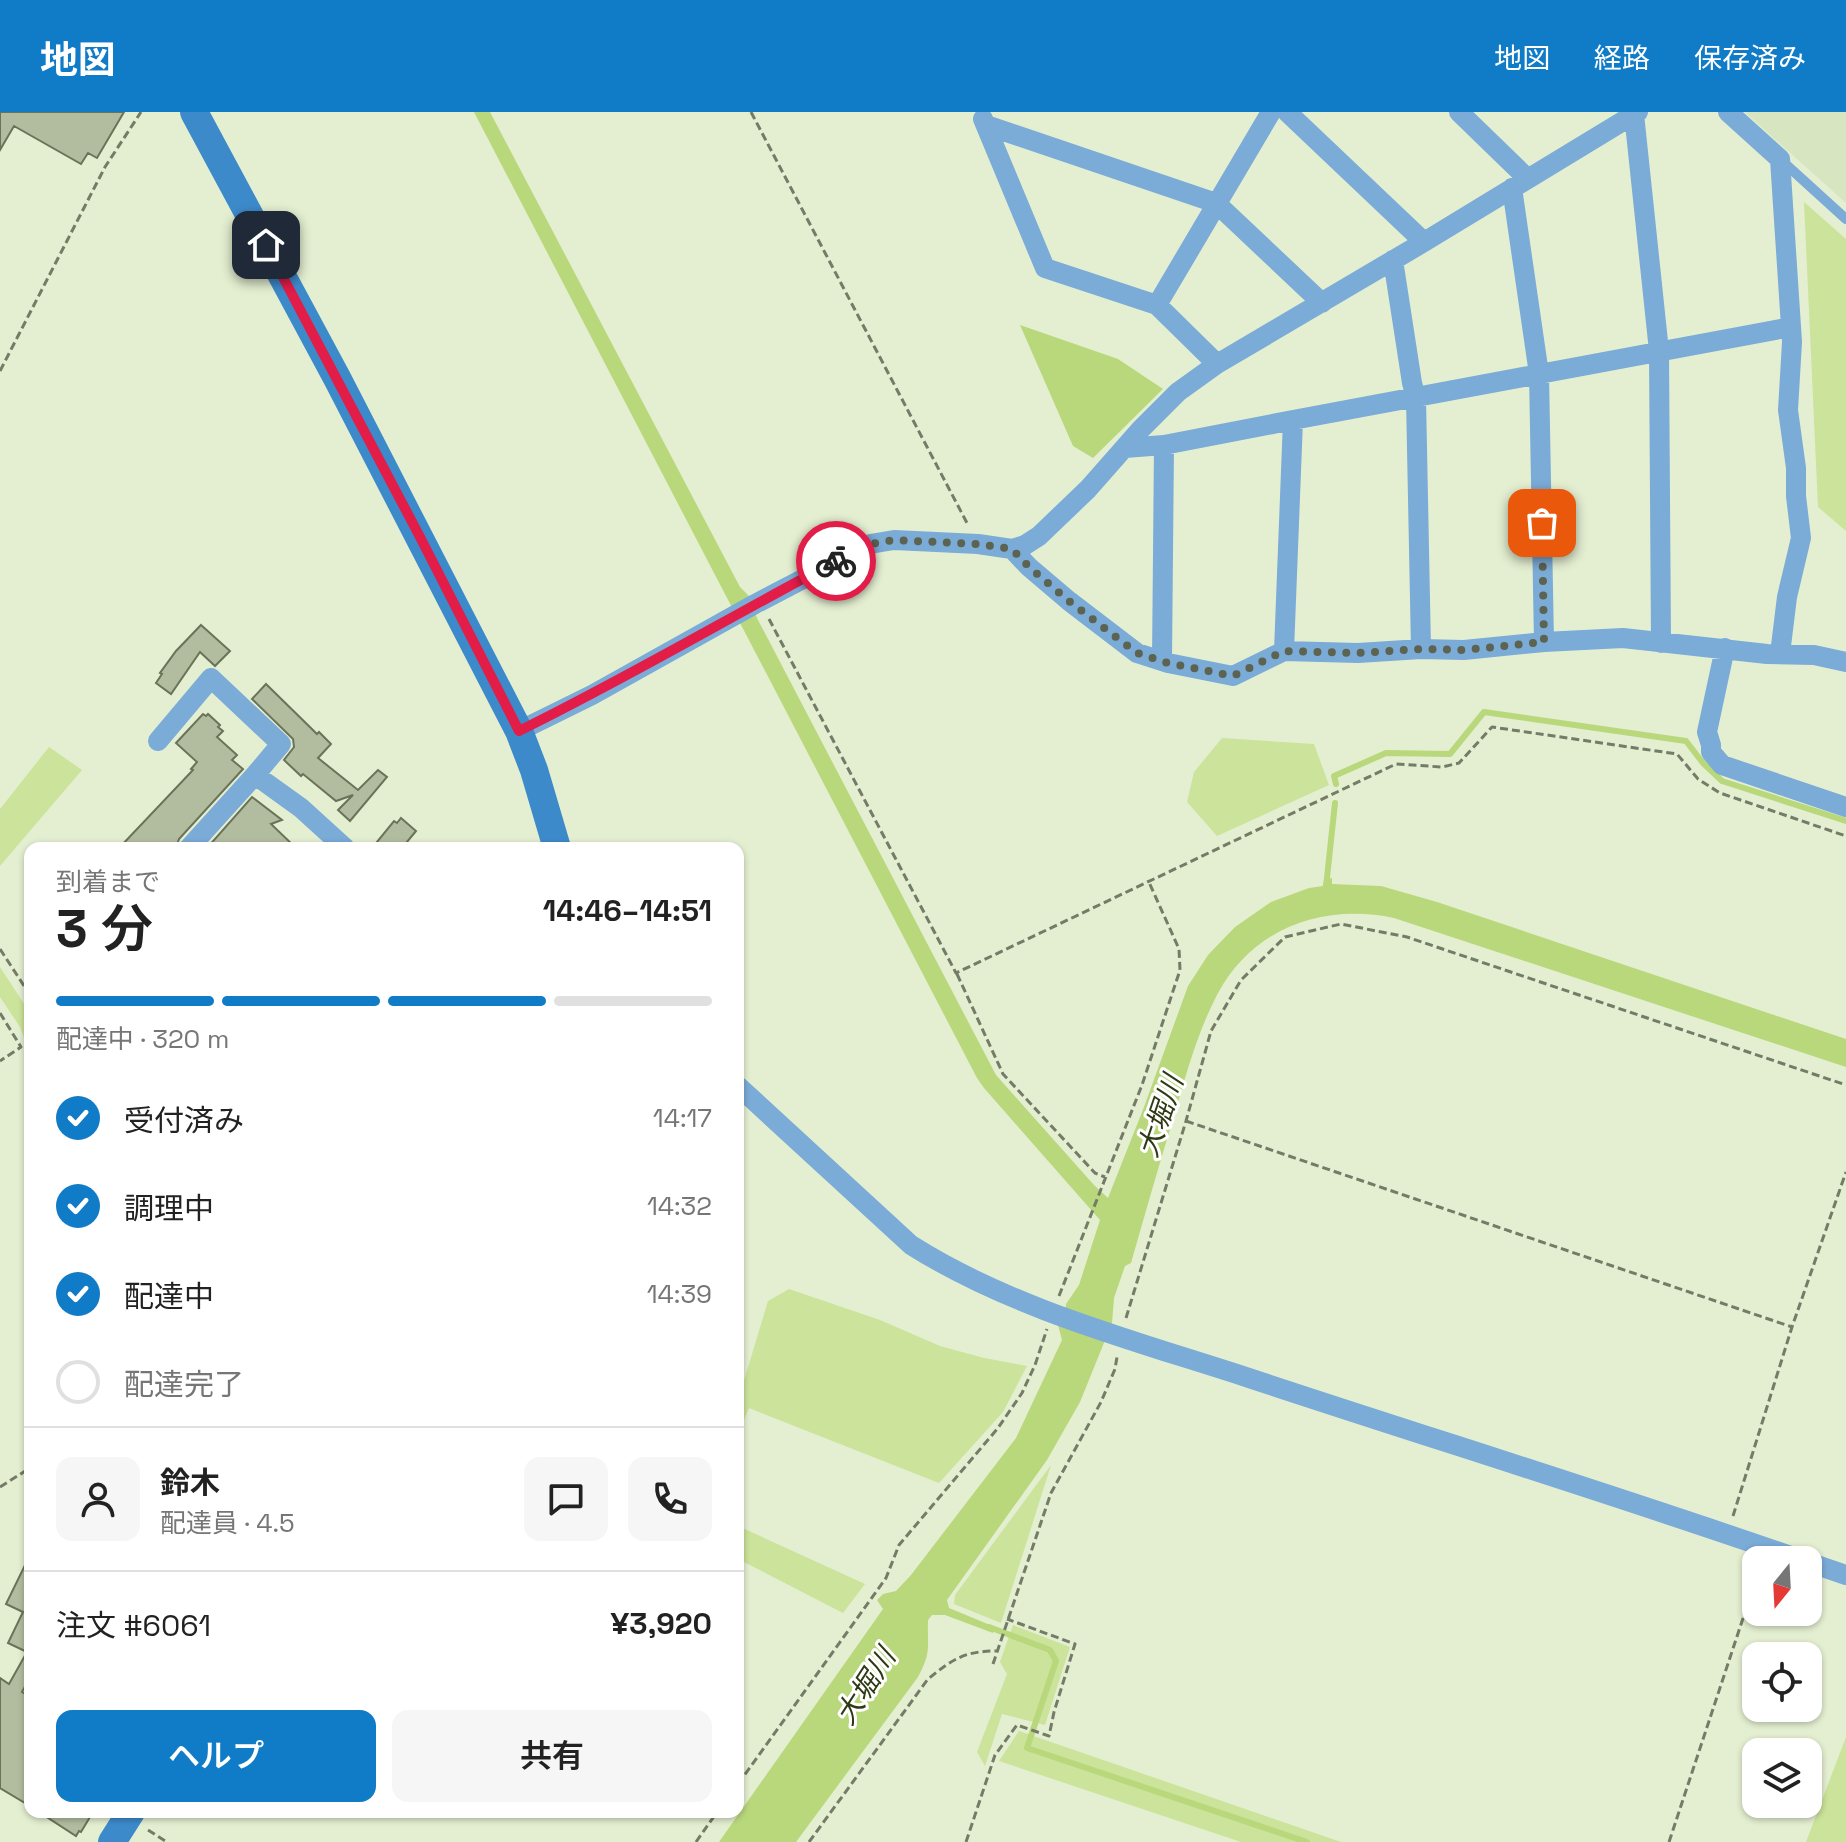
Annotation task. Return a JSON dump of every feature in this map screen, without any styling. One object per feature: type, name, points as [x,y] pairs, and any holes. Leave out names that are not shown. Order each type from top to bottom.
[{"type":"street","points":[[194,112],[344,392],[519,731],[555,842]]},
{"type":"street","points":[[1157,305],[1271,112]]},
{"type":"street","points":[[1287,112],[1424,242]]},
{"type":"street","points":[[1459,112],[1520,184],[1539,374],[1544,642]]},
{"type":"street","points":[[1728,112],[1780,159],[1792,342],[1788,410],[1801,538],[1787,597],[1780,654]]},
{"type":"street","points":[[519,731],[592,695],[870,544],[894,540],[1012,549],[1025,545],[1039,536],[1088,489],[1178,392],[1217,364],[1635,113],[1659,351],[1661,643]]},
{"type":"street","points":[[983,118],[1216,203],[1322,303]]},
{"type":"street","points":[[983,118],[1045,268],[1157,305],[1217,364]]},
{"type":"street","points":[[1393,260],[1416,398],[1421,649]]},
{"type":"street","points":[[1125,448],[1164,445],[1791,327]]},
{"type":"street","points":[[1284,651],[1293,420]]},
{"type":"street","points":[[1162,661],[1164,445]]},
{"type":"street","points":[[1012,549],[1069,601],[1137,653],[1233,676],[1284,651],[1358,653],[1464,650],[1623,638],[1814,655],[1846,662]]},
{"type":"street","points":[[1725,648],[1707,732],[1711,752],[1722,765],[1846,807]]},
{"type":"street","points":[[158,741],[211,678],[281,744],[194,842]]},
{"type":"street","points":[[255,775],[301,808],[338,842]]},
{"type":"street","points":[[744,1092],[911,1245],[983,1285],[1117,1335],[1760,1546]]},
{"type":"street","points":[[1822,1567],[1846,1575]]},
{"type":"street","points":[[112,1842],[127,1818]]},
{"type":"lane","points":[[1780,159],[1846,219]]},
{"type":"path","points":[[0,371],[105,167],[141,112]]},
{"type":"path","points":[[751,112],[978,544]]},
{"type":"path","points":[[758,603],[956,973],[1003,1074],[1095,1173],[1105,1177]]},
{"type":"path","points":[[956,973],[1396,764],[1442,767],[1459,763],[1492,727],[1677,754],[1698,779],[1720,793],[1846,836]]},
{"type":"path","points":[[744,1776],[880,1589],[899,1545],[998,1428],[1022,1393],[1035,1365],[1142,1085],[1180,970],[1179,949],[1148,880]]},
{"type":"path","points":[[993,1664],[1051,1493],[1101,1402],[1115,1369],[1117,1335],[1186,1121],[1211,1031],[1241,980],[1285,937],[1341,924],[1407,937],[1846,1085]]},
{"type":"path","points":[[0,949],[24,986]]},
{"type":"path","points":[[0,1013],[21,1047],[0,1061]]},
{"type":"path","points":[[1186,1121],[1792,1327]]},
{"type":"path","points":[[1727,1535],[1792,1327],[1846,1172]]},
{"type":"path","points":[[0,1487],[24,1472]]},
{"type":"path","points":[[966,1842],[995,1755],[1017,1725],[1049,1736],[1075,1644],[1007,1619]]},
{"type":"path","points":[[1669,1842],[1742,1621]]},
{"type":"path","points":[[809,1842],[928,1679],[950,1661],[976,1651],[997,1651]]},
{"type":"path","points":[[696,1842],[713,1818]]},
{"type":"shaded area","points":[[1745,112],[1846,112],[1846,203],[1759,125]]},
{"type":"shaded area","points":[[1804,202],[1846,239],[1846,531],[1818,507]]},
{"type":"shaded area","points":[[1222,738],[1314,744],[1329,785],[1217,836],[1187,802],[1194,772]]},
{"type":"shaded area","points":[[49,747],[82,770],[0,866],[0,809]]},
{"type":"shaded area","points":[[0,967],[24,1004],[24,1037],[20,1027],[0,997]]},
{"type":"shaded area","points":[[789,1289],[880,1320],[940,1346],[1027,1366],[1003,1412],[939,1483],[749,1408],[744,1420],[744,1381],[768,1301]]},
{"type":"shaded area","points":[[1051,1465],[1001,1623],[954,1604],[955,1595]]},
{"type":"shaded area","points":[[744,1529],[865,1584],[843,1613],[744,1562]]},
{"type":"shaded area","points":[[1013,1625],[1070,1647],[1045,1725],[1002,1714],[985,1766],[977,1752],[1007,1674],[1000,1662]]},
{"type":"shaded area","points":[[1019,1731],[1341,1842],[1241,1842],[999,1761]]},
{"type":"shaded area","points":[[1846,1737],[1846,1842],[1806,1842],[1815,1818],[1822,1818],[1822,1800]]},
{"type":"water","name":"大堀川","points":[[474,112],[490,112],[740,587],[748,595],[757,618],[996,1075],[1108,1198],[1188,986],[1208,955],[1235,927],[1271,902],[1323,886],[1324,880],[1332,878],[1332,884],[1381,886],[1437,902],[1846,1039],[1846,1067],[1394,918],[1341,914],[1316,918],[1270,937],[1249,953],[1232,972],[1210,1009],[1183,1085],[1131,1263],[1125,1266],[1114,1298],[1112,1323],[1080,1402],[1047,1460],[947,1600],[949,1608],[995,1627],[993,1633],[945,1615],[932,1615],[928,1620],[927,1655],[918,1677],[796,1842],[719,1842],[736,1818],[744,1818],[744,1806],[883,1609],[877,1600],[883,1594],[896,1591],[911,1575],[1016,1438],[1062,1340],[1058,1325],[1064,1324],[1066,1304],[1079,1285],[1100,1220],[977,1078]]},
{"type":"water","points":[[1020,325],[1118,359],[1163,389],[1093,458],[1073,446]]},
{"type":"building","points":[[0,112],[124,112],[97,158],[88,153],[81,164],[14,126],[0,150]]},
{"type":"building","points":[[201,625],[230,651],[215,666],[200,652],[171,694],[156,683],[160,673]]},
{"type":"building","points":[[266,684],[331,744],[318,758],[358,790],[378,770],[387,777],[350,821],[338,810],[353,795],[336,801],[284,760],[294,747],[293,739],[252,699]]},
{"type":"building","points":[[203,714],[208,714],[223,731],[217,737],[237,755],[232,760],[243,769],[178,842],[125,842],[193,770],[197,762],[176,743]]},
{"type":"building","points":[[252,797],[282,820],[271,824],[290,842],[212,842]]},
{"type":"building","points":[[401,818],[416,831],[407,842],[377,842],[394,821],[397,823]]},
{"type":"building","points":[[24,1567],[24,1651],[8,1643],[23,1612],[6,1604]]},
{"type":"building","points":[[24,1657],[24,1802],[0,1788],[0,1678],[9,1684]]},
{"type":"building","points":[[48,1818],[89,1818],[76,1836]]},
{"type":"waterway","points":[[1336,784],[1334,776],[1386,753],[1450,754],[1484,712],[1686,741],[1722,781],[1846,821]]},
{"type":"waterway","points":[[1326,887],[1335,803]]},
{"type":"waterway","points":[[989,1627],[1050,1650],[1056,1661],[1027,1748],[1307,1842]]},
{"type":"way so far","points":[[836,561],[870,544],[894,540],[1012,549],[1069,601],[1137,653],[1168,663],[1233,676],[1284,651],[1358,653],[1464,650],[1544,642],[1542,523]]},
{"type":"route","points":[[266,245],[519,731],[592,695],[836,561]]}]
